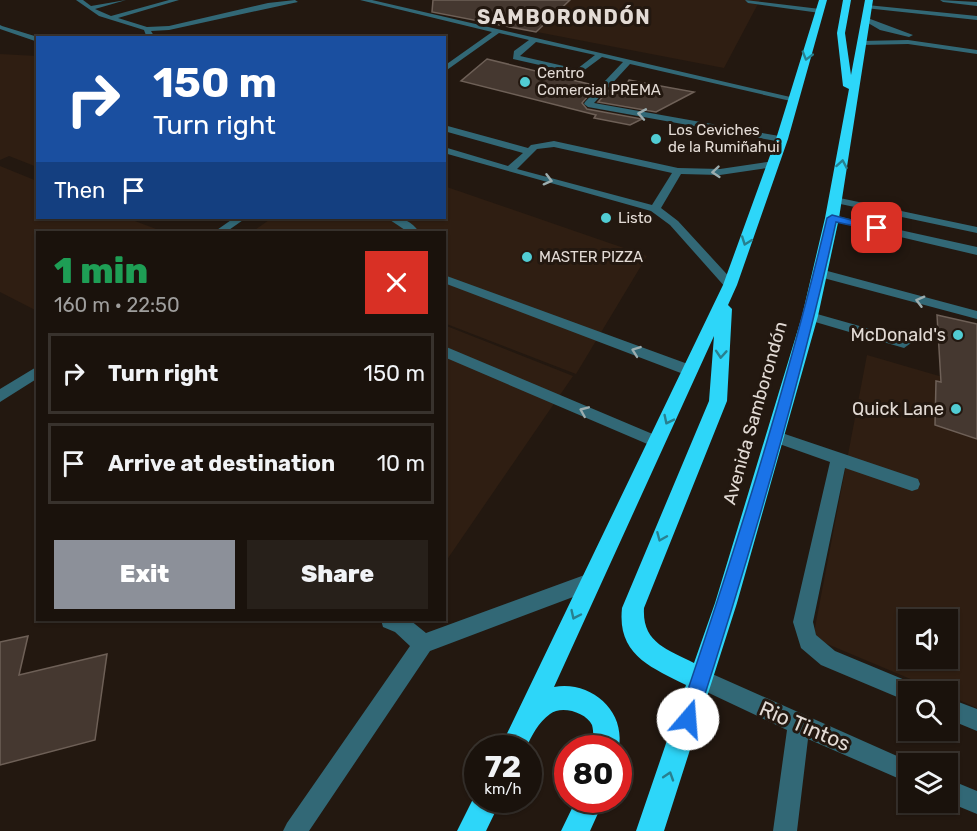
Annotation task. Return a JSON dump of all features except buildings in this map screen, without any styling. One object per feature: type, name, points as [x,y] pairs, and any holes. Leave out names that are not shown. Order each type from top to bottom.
[{"type":"highway","points":[[847,0],[842,33],[851,109]]},
{"type":"highway","points":[[520,735],[728,290],[774,164],[821,6]]},
{"type":"highway","name":"Avenida Samborondón","points":[[650,831],[701,679],[776,437],[810,316],[834,209],[861,43],[870,6]]},
{"type":"highway","points":[[701,679],[649,651],[637,639],[632,624],[633,608],[718,401],[728,290]]},
{"type":"highway","points":[[527,721],[543,704],[561,698],[579,700],[598,712],[607,735]]},
{"type":"highway","points":[[471,831],[480,813]]},
{"type":"highway","points":[[575,831],[584,813]]},
{"type":"street","points":[[79,0],[87,4],[89,8],[111,18],[147,29],[169,28],[268,5],[297,1]]},
{"type":"street","points":[[89,8],[123,0]]},
{"type":"street","points":[[111,18],[176,0]]},
{"type":"street","points":[[363,0],[795,99]]},
{"type":"street","points":[[943,0],[977,4]]},
{"type":"street","points":[[209,28],[297,1]]},
{"type":"street","points":[[748,1],[821,6]]},
{"type":"street","points":[[870,6],[977,18]]},
{"type":"street","points":[[870,6],[896,32],[977,46]]},
{"type":"street","points":[[0,27],[36,38]]},
{"type":"street","points":[[147,29],[150,36]]},
{"type":"street","points":[[446,68],[498,31]]},
{"type":"street","points":[[534,40],[517,53],[516,57],[579,72],[600,55]]},
{"type":"street","points":[[861,43],[908,42],[977,52]]},
{"type":"street","points":[[463,46],[474,48]]},
{"type":"street","points":[[628,61],[588,104],[782,139]]},
{"type":"street","points":[[446,129],[528,151]]},
{"type":"street","points":[[510,170],[528,151],[543,144],[554,144],[678,171],[720,172],[774,164]]},
{"type":"street","points":[[446,151],[655,209],[674,223],[728,290]]},
{"type":"street","points":[[655,209],[678,171]]},
{"type":"street","points":[[834,209],[977,230]]},
{"type":"street","points":[[834,209],[977,251]]},
{"type":"street","points":[[221,231],[239,219]]},
{"type":"street","points":[[394,219],[410,227],[412,231]]},
{"type":"street","points":[[820,273],[977,315]]},
{"type":"street","points":[[446,280],[691,371]]},
{"type":"street","points":[[810,316],[904,343]]},
{"type":"street","points":[[446,352],[657,442]]},
{"type":"street","points":[[0,396],[36,372]]},
{"type":"street","points":[[776,437],[912,484]]},
{"type":"street","points":[[839,459],[803,622],[808,641],[828,658],[898,687]]},
{"type":"street","points":[[295,831],[423,644],[590,582]]},
{"type":"street","points":[[392,621],[402,625],[423,644]]},
{"type":"street","name":"Rio Tintos","points":[[701,679],[768,711],[898,767]]},
{"type":"street","points":[[958,712],[977,720]]},
{"type":"street","points":[[784,831],[800,723]]},
{"type":"street","points":[[958,794],[977,803]]},
{"type":"shaded area","points":[[569,0],[760,0],[724,68],[537,32]]},
{"type":"shaded area","points":[[0,54],[36,56],[36,167],[9,156],[0,160]]},
{"type":"shaded area","points":[[0,166],[36,181],[36,219],[130,219],[161,231],[36,231],[36,310],[0,292]]},
{"type":"shaded area","points":[[446,187],[647,256],[576,374],[446,324],[446,231],[253,231],[271,219],[446,219]]},
{"type":"shaded area","points":[[446,326],[573,376],[446,561]]},
{"type":"shaded area","points":[[867,355],[977,387],[977,708],[958,699],[958,681],[915,681],[813,638]]},
{"type":"place","name":"Centro Comercial PREMA","points":[[525,82]]},
{"type":"place","name":"Los Ceviches de la Rumiñahui","points":[[656,139]]},
{"type":"place","name":"Listo","points":[[606,218]]},
{"type":"place","name":"MASTER PIZZA","points":[[527,257]]},
{"type":"place","name":"McDonald's","points":[[958,335]]},
{"type":"place","name":"Quick Lane","points":[[956,409]]},
{"type":"district","name":"SAMBORONDÓN","points":[[564,17]]},
{"type":"route","points":[[688,719],[776,437],[810,316],[832,218],[877,228]]}]
